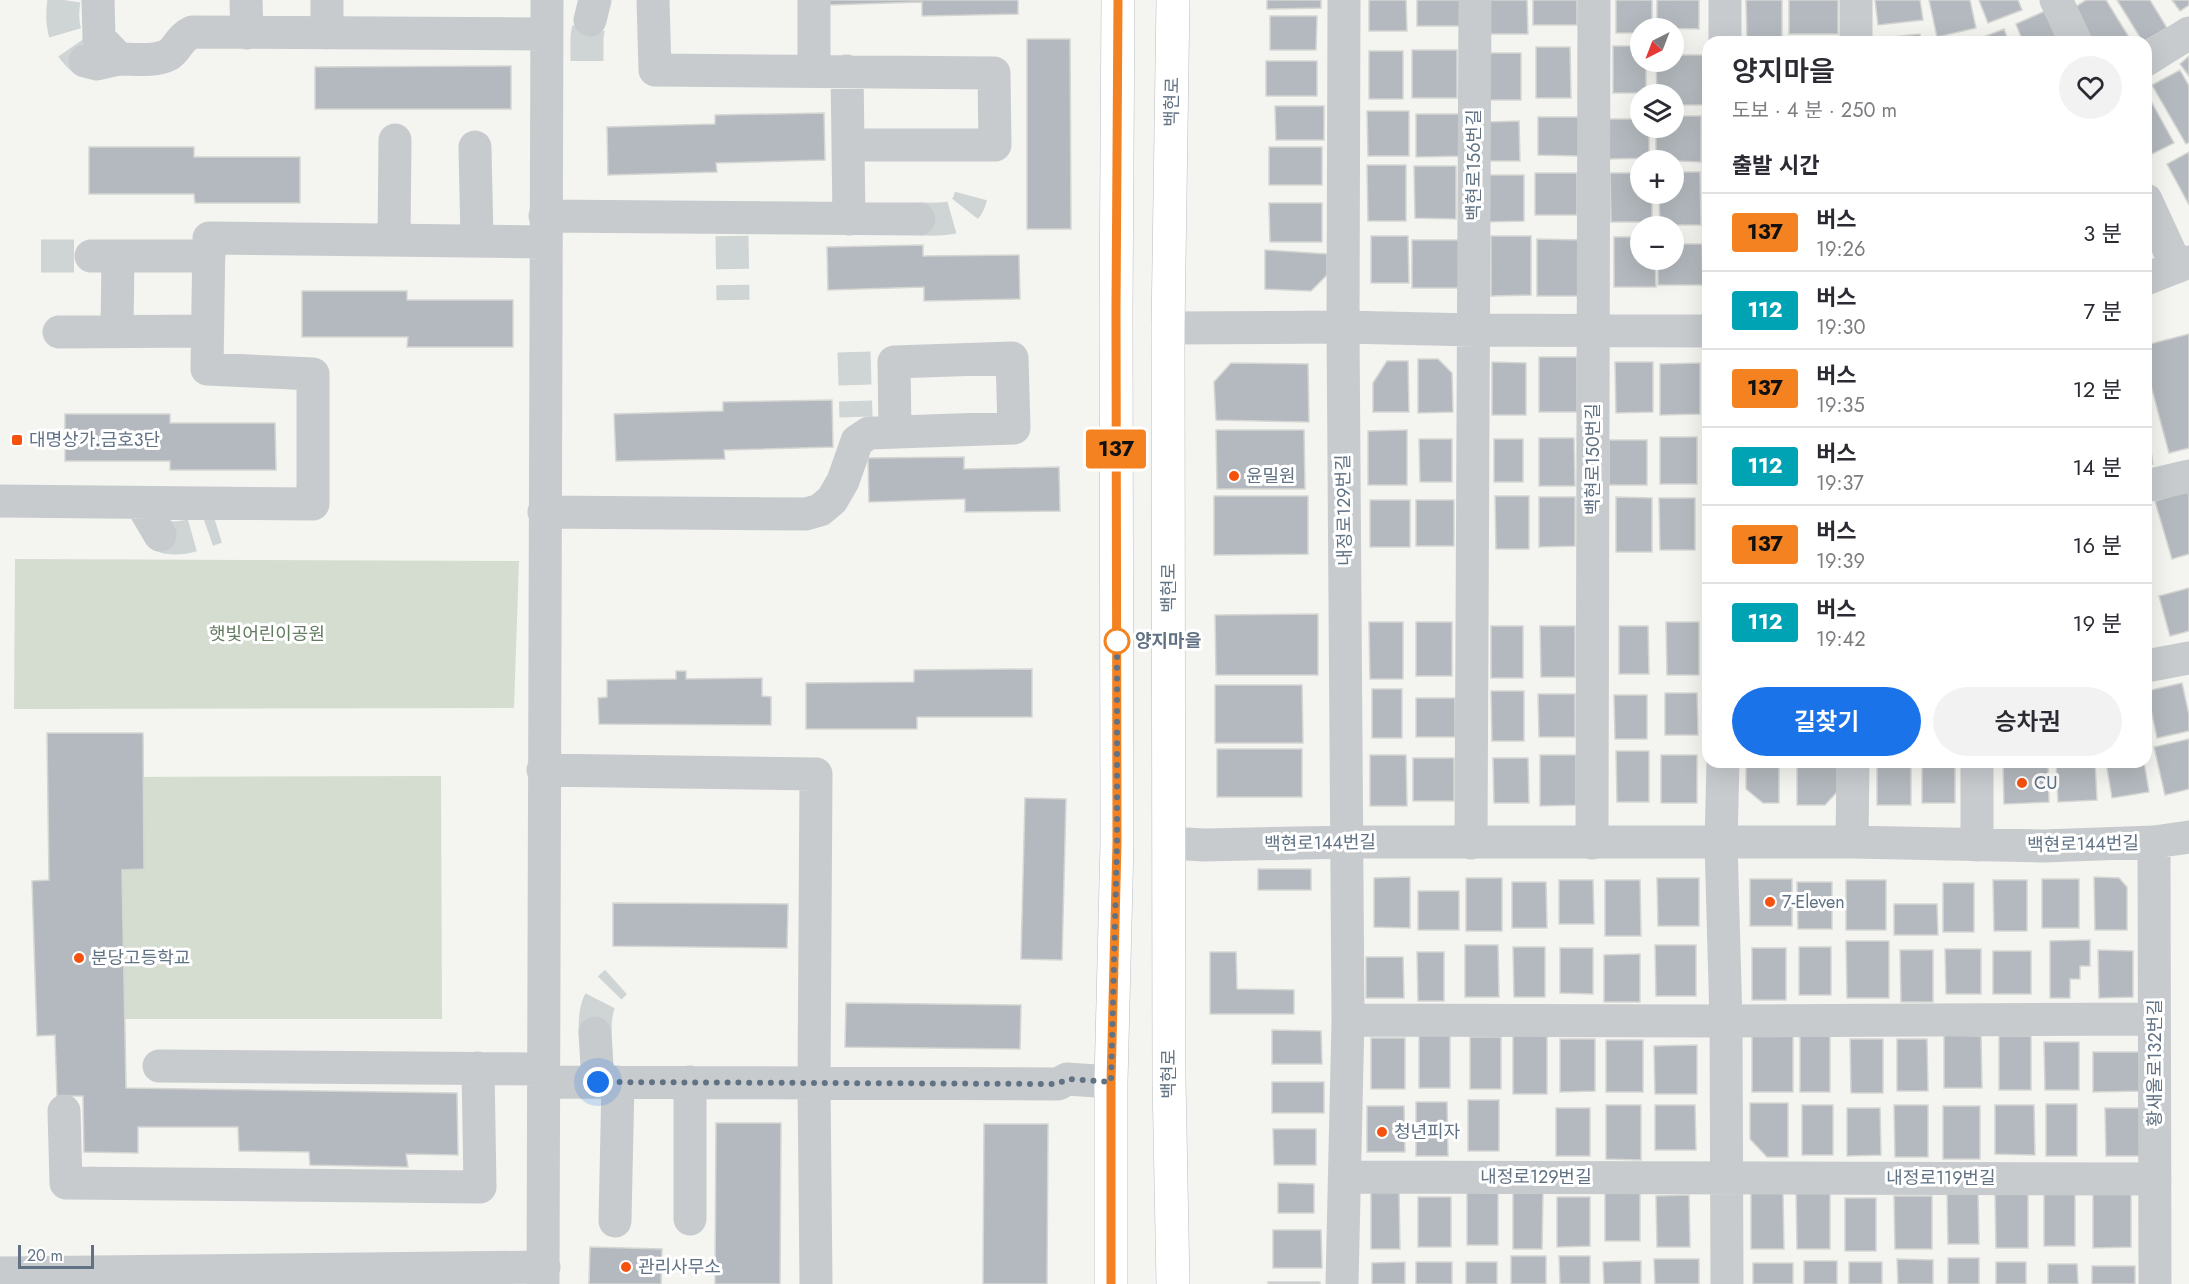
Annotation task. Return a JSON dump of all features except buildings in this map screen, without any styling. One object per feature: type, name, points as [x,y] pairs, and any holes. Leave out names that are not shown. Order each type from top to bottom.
[{"type":"main road","points":[[1111,1284],[1111,1082],[1117,843],[1118,0]]},
{"type":"main road","name":"백현로","points":[[1173,0],[1168,328],[1169,1079],[1173,1284]]},
{"type":"street","points":[[98,0],[99,38],[119,59]]},
{"type":"street","points":[[246,0],[247,33]]},
{"type":"street","points":[[327,0],[327,33]]},
{"type":"street","points":[[0,1273],[543,1275],[547,0]]},
{"type":"street","points":[[653,0],[655,70],[994,73],[995,145],[848,145]]},
{"type":"street","points":[[814,0],[814,70]]},
{"type":"street","name":"내정로129번길","points":[[1342,1284],[1348,1020],[1343,327],[1344,0]]},
{"type":"street","name":"백현로156번길","points":[[1474,330],[1475,0]]},
{"type":"street","points":[[1593,330],[1594,0]]},
{"type":"street","points":[[1725,0],[1725,36]]},
{"type":"street","points":[[1856,0],[1856,36]]},
{"type":"street","points":[[2056,0],[2073,36]]},
{"type":"street","points":[[85,61],[97,64],[119,59],[155,58],[169,55],[183,36],[192,32],[547,34]]},
{"type":"street","points":[[2152,56],[2189,33]]},
{"type":"street","points":[[847,71],[849,219]]},
{"type":"street","points":[[394,240],[395,140]]},
{"type":"street","points":[[475,147],[477,241]]},
{"type":"street","points":[[2152,210],[2183,264],[2152,277]]},
{"type":"street","points":[[0,501],[313,504],[313,374],[207,369],[209,238],[477,241],[545,229],[732,227],[849,219],[919,219]]},
{"type":"street","points":[[117,330],[105,256],[209,256]]},
{"type":"street","points":[[1168,328],[1702,330]]},
{"type":"street","points":[[1471,843],[1474,330]]},
{"type":"street","name":"백현로150번길","points":[[1592,843],[1593,330]]},
{"type":"street","points":[[59,332],[207,331]]},
{"type":"street","points":[[544,512],[806,514],[820,510],[832,500],[843,481],[857,429],[869,433],[895,432]]},
{"type":"street","points":[[2152,485],[2189,476]]},
{"type":"street","points":[[141,503],[160,536]]},
{"type":"street","points":[[2152,665],[2189,658]]},
{"type":"street","points":[[1723,768],[1721,843],[1726,1022],[1727,1284]]},
{"type":"street","points":[[1852,842],[1853,768]]},
{"type":"street","points":[[1977,768],[1977,845]]},
{"type":"street","points":[[543,770],[816,774],[814,1083],[816,1284]]},
{"type":"street","name":"백현로144번길","points":[[1169,843],[1204,845],[1348,842],[1852,842],[2043,846],[2154,842],[2189,837]]},
{"type":"street","name":"황새울로132번길","points":[[2154,842],[2155,1284]]},
{"type":"street","points":[[1348,1020],[1726,1022],[2154,1019]]},
{"type":"street","points":[[595,1033],[608,1082],[615,1221]]},
{"type":"street","points":[[159,1066],[478,1068],[608,1082],[1058,1084],[1067,1079],[1111,1082]]},
{"type":"street","points":[[64,1112],[66,1183],[480,1188],[478,1068]]},
{"type":"street","points":[[690,1082],[690,1219]]},
{"type":"street","name":"내정로129번길","points":[[1345,1177],[1727,1178]]},
{"type":"street","name":"내정로119번길","points":[[1727,1178],[2155,1179]]},
{"type":"green space","name":"햇빛어린이공원","points":[[15,559],[519,561],[514,708],[14,709]]},
{"type":"green space","points":[[441,776],[442,1019],[124,1019],[122,777]]},
{"type":"tunnel","points":[[64,0],[63,18],[66,34],[73,48],[85,61]]},
{"type":"tunnel","points":[[587,61],[590,20]]},
{"type":"tunnel","points":[[919,219],[944,219],[958,215],[968,205],[971,196]]},
{"type":"tunnel","points":[[732,236],[733,300]]},
{"type":"tunnel","points":[[41,256],[91,256]]},
{"type":"tunnel","points":[[854,352],[856,417]]},
{"type":"tunnel","points":[[160,535],[181,538],[217,527]]},
{"type":"tunnel","points":[[595,1033],[598,1004],[616,982]]},
{"type":"bus line","name":"137","points":[[1111,1284],[1111,1082],[1117,843],[1118,0]]},
{"type":"place","name":"대명상가.금호3단","points":[[17,440]]},
{"type":"place","name":"윤밀원","points":[[1234,476]]},
{"type":"place","name":"양지마을","points":[[1117,641]]},
{"type":"place","name":"CU","points":[[2022,783]]},
{"type":"place","name":"7-Eleven","points":[[1770,902]]},
{"type":"place","name":"분당고등학교","points":[[79,958]]},
{"type":"place","name":"청년피자","points":[[1382,1132]]},
{"type":"place","name":"관리사무소","points":[[626,1267]]},
{"type":"route","points":[[598,1082],[1058,1084],[1067,1079],[1111,1082],[1117,843],[1117,635],[1117,641]]}]
